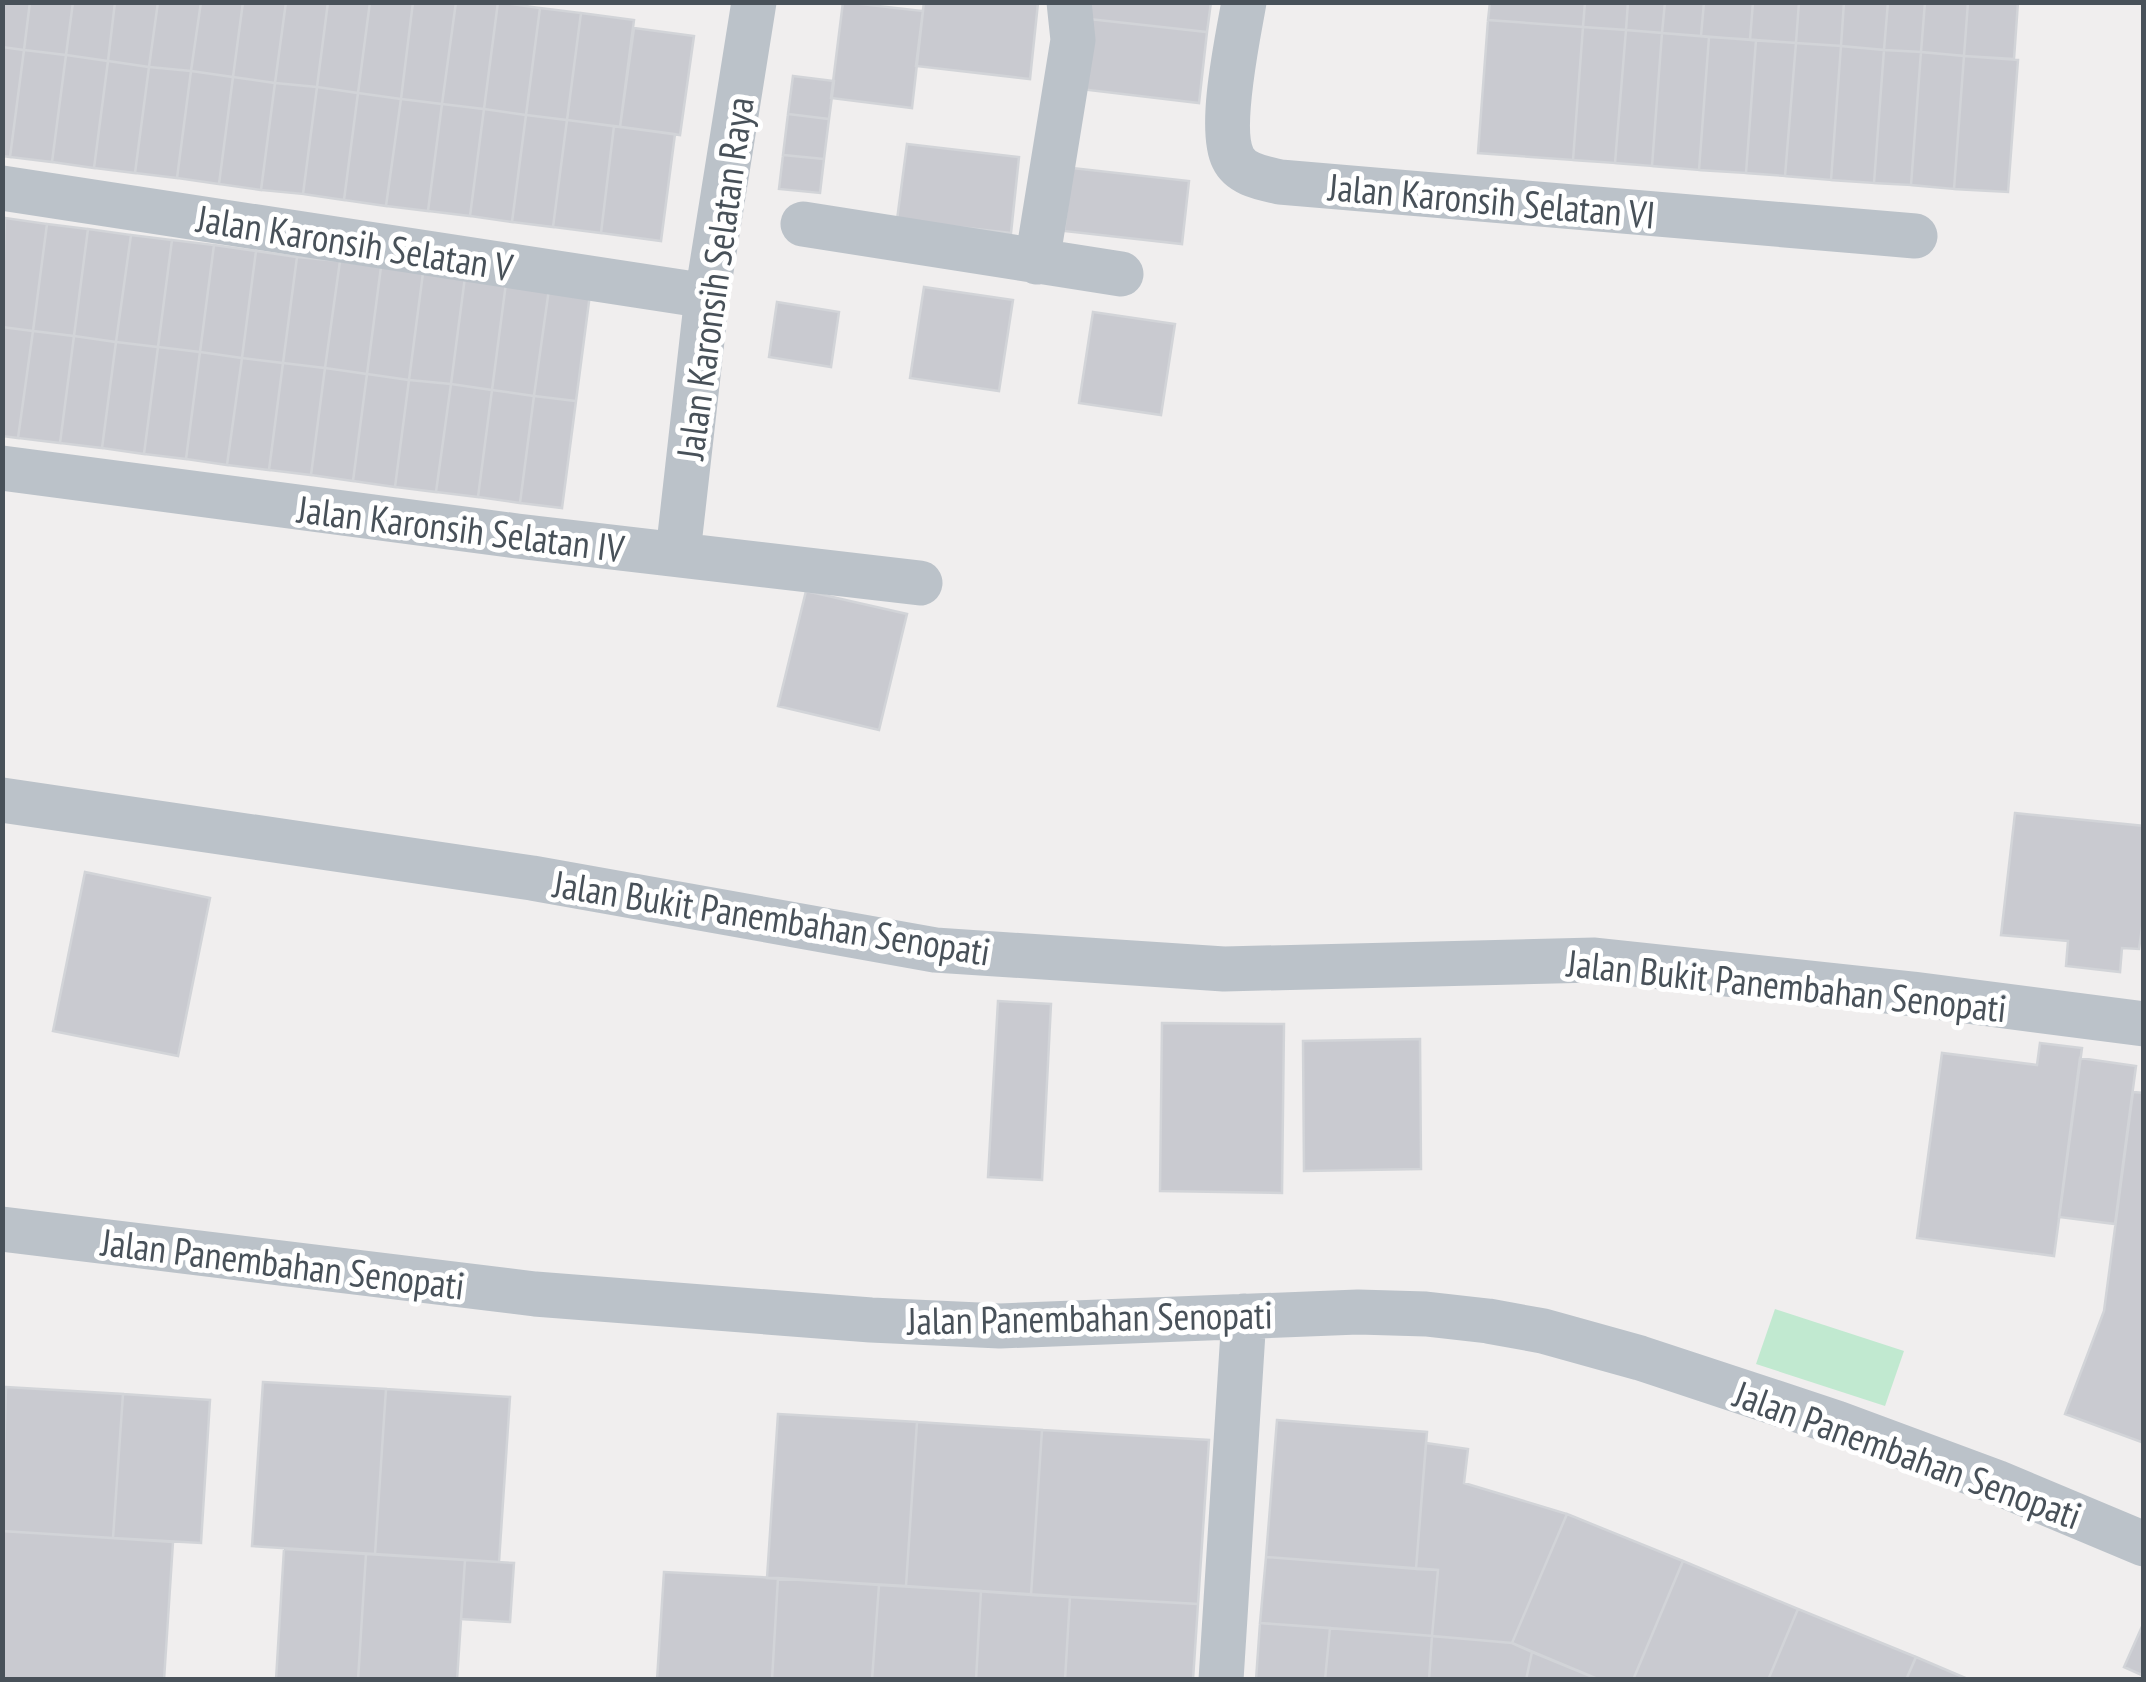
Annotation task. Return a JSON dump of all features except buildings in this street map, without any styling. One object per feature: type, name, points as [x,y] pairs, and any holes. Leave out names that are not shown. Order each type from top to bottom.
[{"type":"street","points":[[1037,262],[1073,40],[1069,2]]},
{"type":"street","name":"Jalan Karonsih Selatan VI","points":[[1244,2],[1231,80],[1229,138],[1233,160],[1248,174],[1280,182],[1915,236]]},
{"type":"street","name":"Jalan Karonsih Selatan Raya","points":[[678,553],[707,296],[750,3]]},
{"type":"street","name":"Jalan Karonsih Selatan V","points":[[2,188],[707,296]]},
{"type":"street","points":[[802,224],[1121,274]]},
{"type":"street","name":"Jalan Karonsih Selatan IV","points":[[2,468],[517,536],[920,583]]},
{"type":"street","name":"Jalan Bukit Panembahan Senopati","points":[[2,800],[532,878],[934,950],[1224,970],[1595,960],[2144,1024]]},
{"type":"street","name":"Jalan Panembahan Senopati","points":[[2,1230],[535,1294],[872,1320],[1000,1326],[1358,1312],[1426,1314],[1543,1332],[1640,1358],[1837,1423],[1996,1482],[2144,1544]]},
{"type":"street","points":[[1221,1680],[1244,1316]]},
{"type":"green space","points":[[1775,1309],[1904,1351],[1885,1406],[1756,1364]]}]
